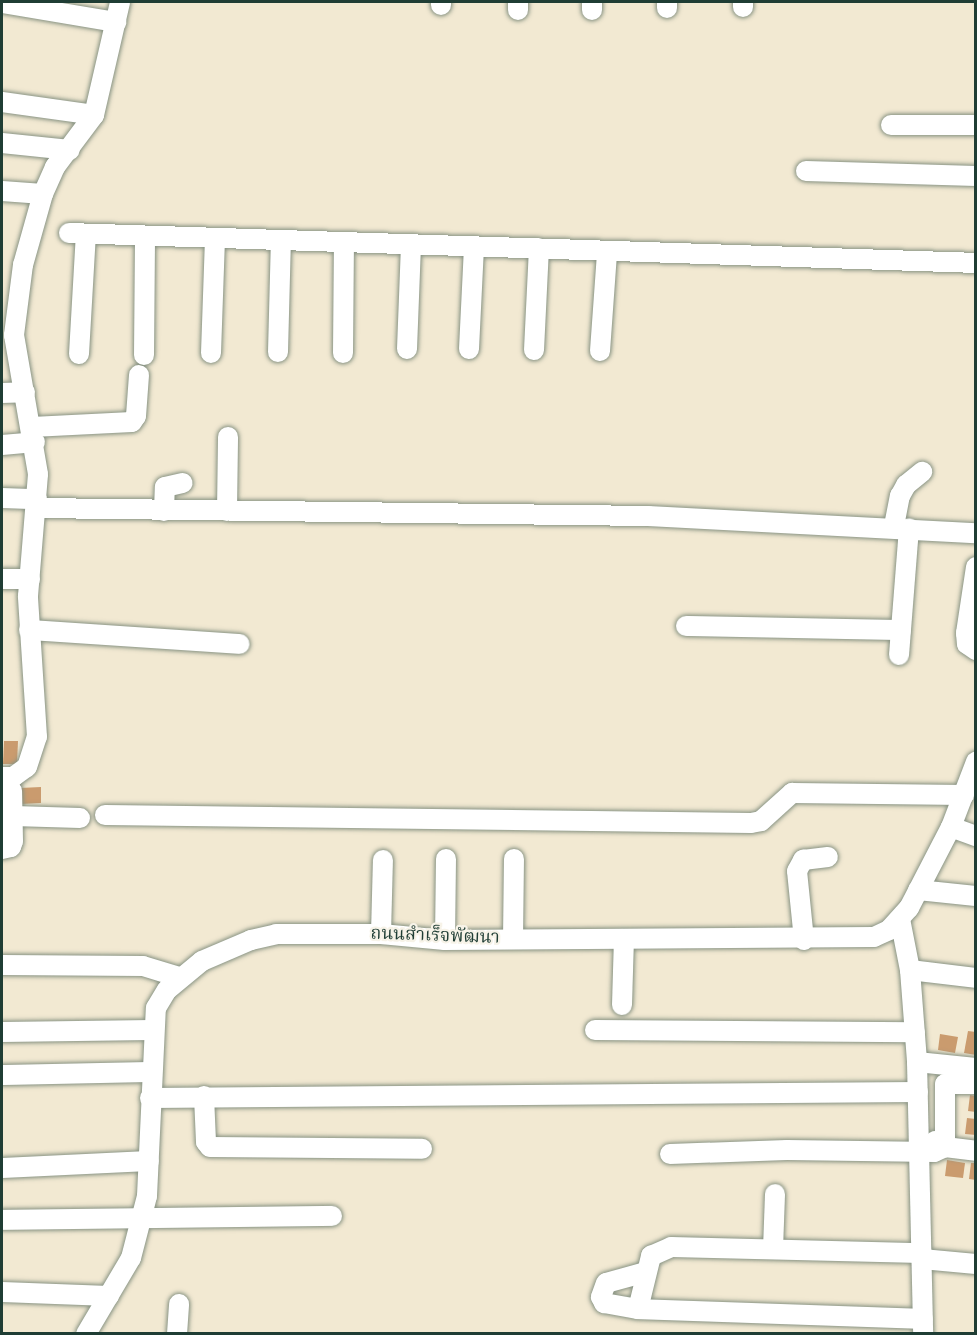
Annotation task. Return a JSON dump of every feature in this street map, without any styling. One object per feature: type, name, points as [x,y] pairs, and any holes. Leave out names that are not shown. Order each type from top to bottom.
[{"type":"street","points":[[2,849],[11,847],[13,841],[13,816],[7,784],[27,767],[35,750],[37,696],[28,630],[37,503],[33,434],[25,392],[9,358],[10,290],[43,194],[55,167],[70,150],[94,115],[120,2]]},
{"type":"street","points":[[2,3],[116,22]]},
{"type":"street","points":[[2,102],[94,115]]},
{"type":"street","points":[[891,125],[975,125]]},
{"type":"street","points":[[2,143],[70,150]]},
{"type":"street","points":[[806,171],[975,176]]},
{"type":"street","points":[[2,191],[43,194]]},
{"type":"street","points":[[79,354],[78,233],[145,237],[539,248],[607,253],[724,253],[975,263]]},
{"type":"street","points":[[144,355],[145,237]]},
{"type":"street","points":[[211,353],[215,239]]},
{"type":"street","points":[[278,352],[281,240]]},
{"type":"street","points":[[342,353],[344,243]]},
{"type":"street","points":[[407,349],[411,244]]},
{"type":"street","points":[[469,349],[474,246]]},
{"type":"street","points":[[534,350],[539,248]]},
{"type":"street","points":[[600,351],[607,253]]},
{"type":"street","points":[[2,445],[33,434],[132,422],[136,416],[139,375]]},
{"type":"street","points":[[2,393],[25,392]]},
{"type":"street","points":[[227,511],[228,437]]},
{"type":"street","points":[[899,655],[901,630],[900,496],[906,485],[922,472]]},
{"type":"street","points":[[164,511],[165,487],[183,483]]},
{"type":"street","points":[[2,498],[37,503],[164,511],[648,516],[901,527],[975,533]]},
{"type":"street","points":[[975,567],[966,633],[967,644],[975,650]]},
{"type":"street","points":[[2,579],[30,579]]},
{"type":"street","points":[[686,626],[901,630]]},
{"type":"street","points":[[28,630],[240,644]]},
{"type":"street","name":"ถนนสำเร็จพัฒนา","points":[[86,1334],[131,1258],[141,1217],[149,1161],[152,1030],[156,1008],[180,977],[202,961],[250,939],[276,934],[381,934],[445,940],[804,940],[874,937],[889,930],[900,919],[918,890],[951,827],[975,762]]},
{"type":"street","points":[[105,815],[751,823],[761,821],[792,793],[964,795]]},
{"type":"street","points":[[13,816],[80,818]]},
{"type":"street","points":[[951,827],[975,836]]},
{"type":"street","points":[[804,940],[799,864],[803,860],[828,857]]},
{"type":"street","points":[[445,940],[447,859]]},
{"type":"street","points":[[513,939],[514,859]]},
{"type":"street","points":[[381,934],[383,860]]},
{"type":"street","points":[[918,890],[975,896]]},
{"type":"street","points":[[646,1272],[618,1277],[602,1290],[601,1297],[610,1306],[638,1309],[923,1326],[917,1062],[910,970],[900,919]]},
{"type":"street","points":[[622,1005],[624,939]]},
{"type":"street","points":[[2,965],[143,966],[180,977]]},
{"type":"street","points":[[910,970],[975,978]]},
{"type":"street","points":[[2,1032],[152,1030]]},
{"type":"street","points":[[596,1030],[915,1032]]},
{"type":"street","points":[[917,1062],[975,1068]]},
{"type":"street","points":[[2,1076],[151,1072]]},
{"type":"street","points":[[945,1147],[945,1084],[975,1084]]},
{"type":"street","points":[[150,1098],[918,1092]]},
{"type":"street","points":[[204,1096],[206,1142],[210,1147],[422,1149]]},
{"type":"street","points":[[670,1154],[919,1146],[936,1141],[945,1147],[975,1150]]},
{"type":"street","points":[[2,1168],[149,1161]]},
{"type":"street","points":[[772,1249],[775,1194]]},
{"type":"street","points":[[2,1220],[332,1216]]},
{"type":"street","points":[[638,1309],[651,1256],[671,1247],[922,1256],[975,1263]]},
{"type":"street","points":[[2,1292],[109,1296]]},
{"type":"street","points":[[177,1334],[179,1304]]},
{"type":"building","points":[[4,741],[18,741],[17,764],[3,764]]},
{"type":"building","points":[[41,787],[41,803],[21,804],[20,788]]},
{"type":"building","points":[[968,1031],[976,1032],[976,1055],[964,1053]]},
{"type":"building","points":[[940,1034],[958,1037],[955,1053],[938,1050]]},
{"type":"building","points":[[970,1095],[976,1096],[976,1112],[968,1111]]},
{"type":"building","points":[[967,1118],[976,1119],[976,1135],[965,1134]]},
{"type":"building","points":[[947,1160],[965,1163],[963,1178],[945,1176]]},
{"type":"building","points":[[971,1163],[976,1163],[976,1180],[969,1179]]}]
